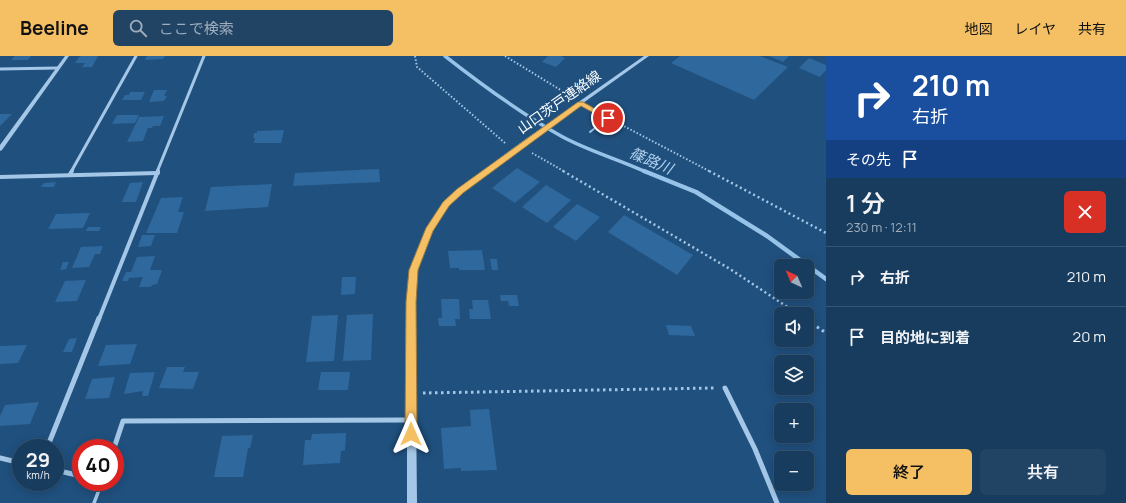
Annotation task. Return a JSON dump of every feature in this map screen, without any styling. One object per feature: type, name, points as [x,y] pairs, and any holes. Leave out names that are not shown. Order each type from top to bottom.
[{"type":"street","points":[[0,149],[67,56]]},
{"type":"street","points":[[70,174],[136,56]]},
{"type":"street","points":[[51,439],[204,56]]},
{"type":"street","name":"山口茨戸連絡線","points":[[412,503],[411,302],[413,270],[429,230],[446,204],[455,195],[525,142],[647,56]]},
{"type":"street","points":[[0,70],[58,68]]},
{"type":"street","points":[[0,177],[70,174],[158,173]]},
{"type":"street","points":[[725,388],[755,449],[777,503]]},
{"type":"street","points":[[117,439],[123,421],[411,420]]},
{"type":"street","points":[[0,458],[12,461]]},
{"type":"lane","points":[[580,104],[611,120]]},
{"type":"lane","points":[[590,132],[608,118]]},
{"type":"lane","points":[[94,503],[99,491]]},
{"type":"path","points":[[415,56],[417,66],[505,143]]},
{"type":"path","points":[[504,56],[573,97]]},
{"type":"path","points":[[611,120],[826,233]]},
{"type":"path","points":[[532,153],[730,268],[788,307]]},
{"type":"path","points":[[814,325],[826,333]]},
{"type":"path","points":[[411,393],[725,388]]},
{"type":"building","points":[[15,56],[31,56],[28,60],[11,60]]},
{"type":"building","points":[[80,56],[98,56],[92,67],[82,67],[85,63],[75,63]]},
{"type":"building","points":[[147,56],[165,56],[163,59],[145,60]]},
{"type":"building","points":[[548,56],[561,56],[565,58],[556,67],[542,62]]},
{"type":"building","points":[[680,56],[760,56],[788,67],[754,100],[671,63]]},
{"type":"building","points":[[769,56],[789,56],[783,62]]},
{"type":"building","points":[[809,58],[826,65],[826,70],[820,77],[799,68]]},
{"type":"building","points":[[154,90],[167,90],[164,96],[167,96],[164,101],[149,102]]},
{"type":"building","points":[[130,92],[145,92],[141,100],[122,100],[125,95],[129,95]]},
{"type":"building","points":[[0,114],[12,114],[0,126]]},
{"type":"building","points":[[117,115],[139,115],[135,123],[112,124]]},
{"type":"building","points":[[164,116],[160,126],[148,128],[143,141],[127,142],[139,117]]},
{"type":"building","points":[[284,130],[281,143],[254,143],[254,133],[257,133],[257,131]]},
{"type":"building","points":[[517,168],[540,182],[515,203],[492,188]]},
{"type":"building","points":[[379,169],[380,182],[293,186],[295,173]]},
{"type":"building","points":[[56,182],[54,187],[41,187],[44,183]]},
{"type":"building","points":[[143,182],[136,202],[122,202],[130,183]]},
{"type":"building","points":[[272,184],[268,207],[205,211],[211,187]]},
{"type":"building","points":[[546,185],[571,200],[547,223],[522,207]]},
{"type":"building","points":[[183,197],[178,212],[184,212],[177,233],[146,233],[161,198]]},
{"type":"building","points":[[577,204],[600,217],[576,241],[553,227]]},
{"type":"building","points":[[90,213],[83,228],[48,229],[56,214]]},
{"type":"building","points":[[624,215],[693,255],[677,275],[608,232]]},
{"type":"building","points":[[88,227],[101,227],[99,231],[86,231]]},
{"type":"building","points":[[142,235],[155,235],[151,246],[138,247]]},
{"type":"building","points":[[103,246],[100,254],[95,254],[89,267],[72,268],[81,247]]},
{"type":"building","points":[[482,250],[485,270],[459,270],[459,268],[450,268],[448,251]]},
{"type":"building","points":[[155,256],[150,270],[162,270],[157,284],[152,285],[151,287],[139,287],[143,277],[129,278],[128,281],[122,281],[126,272],[131,272],[137,257]]},
{"type":"building","points":[[490,259],[497,259],[498,270],[492,270]]},
{"type":"building","points":[[63,262],[69,262],[66,269],[60,270]]},
{"type":"building","points":[[342,277],[356,277],[355,294],[341,295]]},
{"type":"building","points":[[86,280],[77,301],[55,302],[65,281]]},
{"type":"building","points":[[500,295],[517,295],[519,306],[509,306],[508,301],[501,301]]},
{"type":"building","points":[[441,299],[459,299],[460,319],[455,319],[456,326],[439,326],[438,318],[442,318]]},
{"type":"building","points":[[472,300],[488,300],[491,319],[470,319],[469,309],[473,309]]},
{"type":"building","points":[[373,314],[371,360],[343,361],[347,315]]},
{"type":"building","points":[[338,315],[334,361],[306,362],[312,316]]},
{"type":"building","points":[[666,325],[691,326],[695,336],[669,335]]},
{"type":"building","points":[[77,338],[72,352],[63,352],[69,339]]},
{"type":"building","points":[[137,344],[130,364],[98,366],[106,345]]},
{"type":"building","points":[[27,345],[18,363],[0,364],[0,346]]},
{"type":"building","points":[[167,367],[185,367],[183,372],[199,372],[193,389],[159,388]]},
{"type":"building","points":[[155,372],[148,396],[142,396],[143,391],[124,394],[130,373]]},
{"type":"building","points":[[321,372],[350,372],[348,390],[318,390]]},
{"type":"building","points":[[115,377],[109,398],[85,399],[92,379]]},
{"type":"building","points":[[39,402],[30,424],[0,426],[0,416],[5,405]]},
{"type":"building","points":[[489,409],[497,470],[461,471],[461,468],[444,469],[441,428],[471,426],[470,410]]},
{"type":"building","points":[[346,433],[345,450],[341,451],[340,463],[303,465],[305,440],[311,440],[312,434]]},
{"type":"building","points":[[253,435],[250,448],[248,448],[243,477],[214,477],[222,436]]},
{"type":"waterway","name":"篠路川","points":[[445,56],[473,78],[531,118],[561,136],[646,172]]},
{"type":"waterway","name":"篠路川","points":[[644,171],[696,192],[767,236],[826,279]]},
{"type":"route","points":[[411,434],[411,302],[413,270],[429,230],[446,204],[460,191],[525,142],[580,104],[608,118]]}]
